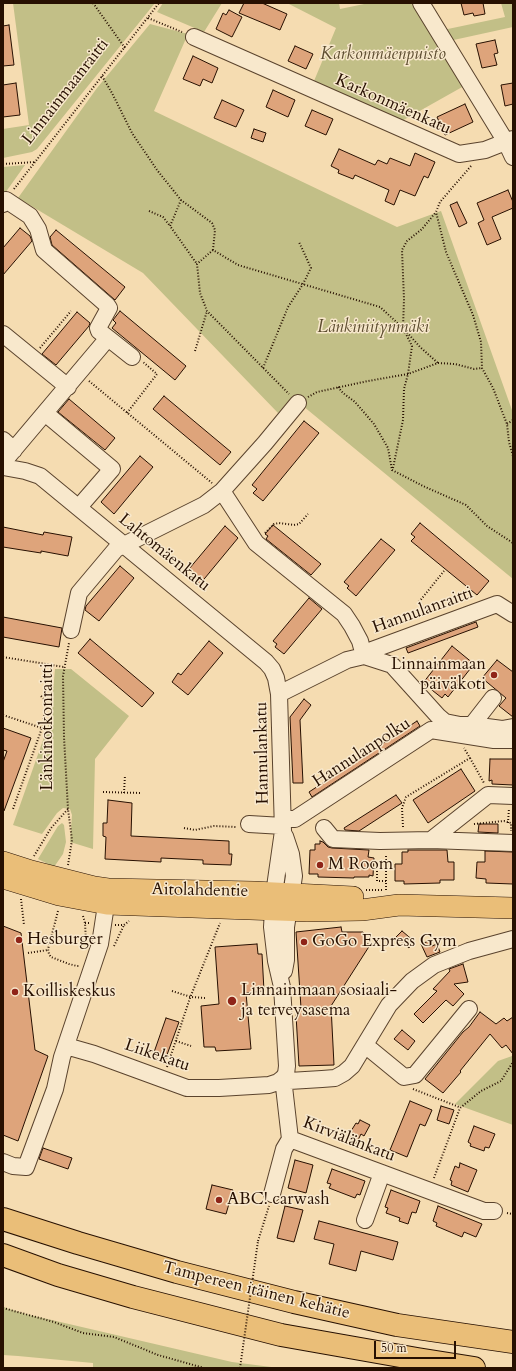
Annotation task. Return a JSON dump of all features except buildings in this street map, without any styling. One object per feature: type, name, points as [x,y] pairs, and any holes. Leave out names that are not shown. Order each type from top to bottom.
[{"type":"highway","name":"Tampereen itäinen kehätie","points":[[3,1219],[146,1263],[294,1302],[397,1325],[513,1342]]},
{"type":"highway","name":"Tampereen itäinen kehätie","points":[[3,1255],[58,1275],[133,1297],[281,1335],[417,1360],[474,1368]]},
{"type":"highway","points":[[3,1272],[43,1281],[133,1297]]},
{"type":"main road","name":"Aitolahdentie","points":[[3,862],[31,871],[94,887],[107,896]]},
{"type":"main road","name":"Aitolahdentie","points":[[3,878],[59,896],[107,896],[282,902],[362,910],[392,898],[513,908]]},
{"type":"street","points":[[420,3],[510,140],[513,156]]},
{"type":"street","name":"Karkonmäenkatu","points":[[194,37],[458,154],[485,150],[510,140]]},
{"type":"street","points":[[4,202],[30,216],[38,229],[44,250],[109,308],[98,328],[132,357]]},
{"type":"street","points":[[3,334],[68,387]]},
{"type":"street","points":[[3,467],[8,445],[45,413],[108,338]]},
{"type":"street","points":[[71,630],[79,593],[116,549],[204,505],[222,491],[298,403]]},
{"type":"street","points":[[45,413],[112,469],[79,507]]},
{"type":"street","name":"Lahtomäenkatu","points":[[3,467],[25,471],[40,476],[79,507],[266,662],[272,668],[276,678],[279,694]]},
{"type":"street","points":[[222,491],[255,542],[344,614],[360,641],[364,656],[392,665],[445,722],[502,729],[513,727]]},
{"type":"street","name":"Hannulanraitti","points":[[364,656],[372,650],[497,604],[513,614]]},
{"type":"street","name":"Hannulankatu","points":[[282,902],[294,876],[291,854],[283,825],[279,694],[347,660],[364,656]]},
{"type":"street","points":[[472,726],[493,698]]},
{"type":"street","name":"Hannulanpolku","points":[[245,825],[283,825],[295,819],[431,730],[494,740],[513,740]]},
{"type":"street","points":[[431,840],[488,795],[513,796]]},
{"type":"street","points":[[324,828],[333,839],[512,843]]},
{"type":"street","points":[[3,1162],[13,1166],[26,1167],[55,1089],[62,1057],[100,944],[107,896]]},
{"type":"street","name":"Kirviälänkatu","points":[[282,902],[286,927],[286,960],[282,987],[287,1066],[284,1078],[290,1139],[484,1211],[494,1211]]},
{"type":"street","points":[[284,1078],[289,1081],[335,1078],[344,1073],[352,1066],[389,1005],[412,980],[434,965],[469,951],[513,939]]},
{"type":"street","points":[[364,1045],[404,1077],[414,1075],[469,1009]]},
{"type":"street","name":"Liikekatu","points":[[66,1046],[94,1054],[187,1088],[269,1085],[284,1078]]},
{"type":"street","points":[[272,1194],[284,1149],[290,1139]]},
{"type":"street","points":[[365,1220],[382,1173]]},
{"type":"path","points":[[93,3],[124,48]]},
{"type":"path","name":"Linnainmaanraitti","points":[[4,202],[159,3]]},
{"type":"path","points":[[148,18],[194,37]]},
{"type":"path","points":[[102,76],[112,92],[132,133],[157,170],[181,200],[212,223],[215,230],[213,250],[197,264]]},
{"type":"path","points":[[392,470],[403,420],[404,389],[412,346],[403,328],[404,299],[402,250],[407,241],[422,229],[436,212],[440,202],[447,193],[485,150]]},
{"type":"path","points":[[3,164],[36,162]]},
{"type":"path","points":[[170,226],[181,200]]},
{"type":"path","points":[[149,211],[162,217],[197,264],[200,293],[207,311],[298,403],[317,392],[408,374],[438,363],[455,364],[474,369],[482,368]]},
{"type":"path","points":[[436,212],[446,252],[473,315],[481,342],[482,368],[494,388],[507,424],[513,456]]},
{"type":"path","points":[[263,368],[288,307],[303,284],[311,268],[299,242]]},
{"type":"path","points":[[213,250],[238,265],[380,307],[438,363]]},
{"type":"path","points":[[32,358],[71,311]]},
{"type":"path","points":[[195,351],[207,311]]},
{"type":"path","points":[[127,413],[157,374],[136,356],[132,357]]},
{"type":"path","points":[[79,373],[222,491]]},
{"type":"path","points":[[338,387],[355,402],[374,424],[388,448],[392,470]]},
{"type":"path","points":[[507,424],[513,420]]},
{"type":"path","points":[[392,470],[423,486],[466,505],[487,526],[513,543]]},
{"type":"path","points":[[255,542],[274,524],[298,524],[308,514]]},
{"type":"path","points":[[419,602],[444,571]]},
{"type":"path","name":"Länkinotkonraitti","points":[[68,868],[72,840],[68,809],[64,737],[64,667],[71,630]]},
{"type":"path","points":[[3,657],[64,667]]},
{"type":"path","points":[[13,809],[42,728],[46,705],[41,696]]},
{"type":"path","points":[[3,715],[42,728]]},
{"type":"path","points":[[455,734],[479,773],[488,795]]},
{"type":"path","points":[[404,840],[402,808],[406,798],[470,758]]},
{"type":"path","points":[[124,793],[125,775]]},
{"type":"path","points":[[103,792],[141,794]]},
{"type":"path","points":[[32,861],[51,828],[68,809]]},
{"type":"path","points":[[459,818],[464,828],[478,823],[504,821],[511,824],[512,843]]},
{"type":"path","points":[[184,828],[195,830],[214,826],[245,825]]},
{"type":"path","points":[[387,841],[386,881],[392,898]]},
{"type":"path","points":[[386,862],[377,862],[377,881],[386,881]]},
{"type":"path","points":[[20,894],[24,926]]},
{"type":"path","points":[[58,910],[48,950],[49,954],[51,957],[77,966],[81,965]]},
{"type":"path","points":[[166,1070],[191,997],[222,918]]},
{"type":"path","points":[[85,923],[86,944]]},
{"type":"path","points":[[37,944],[51,938]]},
{"type":"path","points":[[28,952],[48,950]]},
{"type":"path","points":[[172,991],[191,997],[205,998]]},
{"type":"path","points":[[176,1040],[191,1046]]},
{"type":"path","points":[[430,1191],[460,1108],[481,1091],[501,1081],[513,1062]]},
{"type":"path","points":[[240,1368],[258,1241],[272,1194]]},
{"type":"path","points":[[3,1308],[54,1322],[83,1333],[114,1337],[158,1355],[204,1368]]},
{"type":"green space","points":[[13,3],[155,3],[37,149],[32,152],[3,158],[3,129],[29,125]]},
{"type":"green space","points":[[163,3],[222,3],[204,32],[157,12]]},
{"type":"green space","name":"Karkonmäenpuisto","points":[[287,3],[339,3],[340,9],[369,3],[411,3],[464,86],[400,122],[314,81],[336,28]]},
{"type":"green space","points":[[501,3],[513,3],[513,27],[449,41],[443,30],[505,17]]},
{"type":"green space","name":"Länkiniitynmäki","points":[[150,24],[188,34],[154,111],[397,227],[441,211],[513,413],[513,579],[303,406],[294,395],[278,413],[143,273],[18,198],[97,88]]},
{"type":"green space","points":[[25,165],[3,196],[3,167]]},
{"type":"green space","points":[[55,669],[71,669],[129,716],[95,759],[93,849],[70,842],[72,815],[70,809],[63,808],[57,813],[42,834],[13,825],[48,726],[51,713]]},
{"type":"green space","points":[[62,823],[64,825],[66,842],[63,854],[54,867],[38,859],[58,826]]},
{"type":"green space","points":[[512,1056],[513,1125],[455,1104],[498,1061]]},
{"type":"green space","points":[[3,1307],[26,1314],[232,1362],[279,1368],[93,1368],[93,1363],[3,1355]]},
{"type":"place","name":"Linnainmaan päiväkoti","points":[[494,675]]},
{"type":"place","name":"M Room","points":[[320,865]]},
{"type":"place","name":"Hesburger","points":[[19,940]]},
{"type":"place","name":"GoGo Express Gym","points":[[304,942]]},
{"type":"place","name":"Koilliskeskus","points":[[15,992]]},
{"type":"place","name":"Linnainmaan sosiaali- ja terveysasema","points":[[232,1001]]},
{"type":"place","name":"ABC! carwash","points":[[219,1200]]}]
